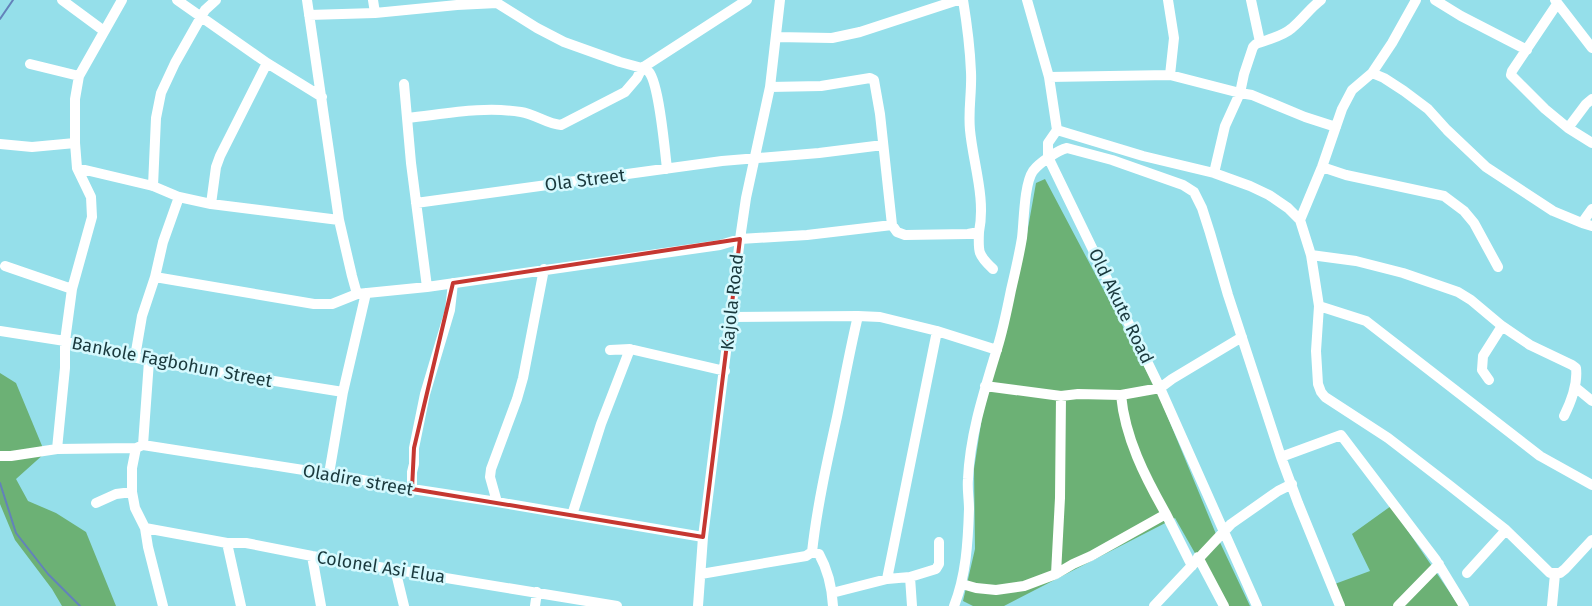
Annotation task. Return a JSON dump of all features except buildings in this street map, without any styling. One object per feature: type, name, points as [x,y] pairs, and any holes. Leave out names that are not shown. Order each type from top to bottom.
[{"type":"street","points":[[62,0],[104,32]]},
{"type":"street","points":[[57,449],[72,289],[92,217],[91,197],[77,168],[75,99],[79,76],[122,0]]},
{"type":"street","points":[[177,0],[267,63],[322,97]]},
{"type":"street","points":[[153,186],[156,118],[161,93],[175,63],[205,10],[216,0]]},
{"type":"street","points":[[307,0],[339,220],[352,276],[362,293],[330,474]]},
{"type":"street","points":[[373,0],[375,13]]},
{"type":"street","points":[[407,118],[501,110],[524,112],[555,125],[561,125],[625,92],[637,78],[642,68],[710,22],[747,0]]},
{"type":"street","name":"Kajola Road","points":[[698,606],[703,537],[740,239],[746,198],[770,87],[780,0]]},
{"type":"street","points":[[776,37],[832,38],[860,32],[958,0]]},
{"type":"street","points":[[963,0],[969,35],[971,75],[968,106],[970,131],[979,185],[981,221],[978,232],[978,252],[983,260],[993,269]]},
{"type":"street","points":[[1027,0],[1049,78],[1057,130],[1048,144],[1048,157]]},
{"type":"street","points":[[1168,0],[1174,38],[1170,75]]},
{"type":"street","points":[[1252,0],[1260,42]]},
{"type":"street","points":[[1214,173],[1225,126],[1240,93],[1253,47],[1260,42],[1284,34],[1293,28],[1311,7],[1321,0]]},
{"type":"street","points":[[1300,220],[1322,167],[1342,109],[1352,90],[1372,74],[1392,44],[1416,0]]},
{"type":"street","points":[[1434,0],[1527,50]]},
{"type":"street","points":[[309,15],[375,13],[456,2],[497,3],[564,42],[642,68],[648,72],[653,80],[667,169]]},
{"type":"street","points":[[1592,48],[1556,2],[1512,71],[1512,77],[1545,110],[1568,128],[1592,143]]},
{"type":"street","points":[[211,204],[216,168],[220,156],[267,63]]},
{"type":"street","points":[[30,64],[79,76]]},
{"type":"street","points":[[1372,74],[1384,78],[1428,109],[1486,167],[1553,211],[1587,225],[1592,208]]},
{"type":"street","points":[[1049,78],[1170,75],[1252,95],[1305,117],[1336,127]]},
{"type":"street","points":[[770,87],[820,86],[870,78],[874,80],[892,225],[897,232],[905,235],[959,235],[978,232]]},
{"type":"street","points":[[404,84],[427,287]]},
{"type":"street","points":[[1568,128],[1592,99]]},
{"type":"street","points":[[1057,130],[1143,156],[1214,173],[1269,196],[1288,208],[1300,220],[1311,255],[1319,306],[1316,352],[1318,384],[1325,397],[1388,438],[1506,530],[1550,573],[1555,574],[1565,569],[1590,546]]},
{"type":"street","points":[[0,144],[32,147],[75,143]]},
{"type":"street","name":"Ola Street","points":[[416,203],[755,157],[786,157],[883,145]]},
{"type":"street","points":[[954,606],[962,584],[969,508],[968,479],[977,413],[997,350],[1022,240],[1028,184],[1033,171],[1048,157],[1067,148],[1112,160],[1183,185],[1194,192],[1202,208],[1281,457],[1340,606]]},
{"type":"street","name":"Old Akute Road","points":[[1048,157],[1160,388],[1257,606]]},
{"type":"street","points":[[1322,167],[1431,192],[1449,199],[1464,210],[1474,223],[1498,267]]},
{"type":"street","points":[[77,168],[153,186],[179,197],[211,204],[339,220]]},
{"type":"street","points":[[135,357],[142,316],[155,277],[163,242],[179,197]]},
{"type":"street","points":[[155,277],[314,304],[332,304],[362,293],[427,287],[720,244],[740,239],[807,235],[892,225]]},
{"type":"street","points":[[1311,255],[1356,261],[1403,273],[1458,292],[1471,300],[1530,346],[1576,368],[1575,388],[1564,416]]},
{"type":"street","points":[[5,266],[72,289]]},
{"type":"street","points":[[497,502],[490,477],[490,469],[517,399],[523,378],[544,269]]},
{"type":"street","points":[[412,490],[414,448],[426,394],[450,310],[453,283]]},
{"type":"street","points":[[1319,306],[1366,321],[1540,456],[1592,485]]},
{"type":"street","points":[[812,552],[814,530],[846,362],[858,316]]},
{"type":"street","points":[[731,317],[880,317],[937,331],[997,350]]},
{"type":"street","points":[[1489,380],[1482,370],[1482,356],[1502,326]]},
{"type":"street","name":"Bankole Fagbohun Street","points":[[0,331],[66,342],[149,361],[343,392]]},
{"type":"street","points":[[887,580],[937,331]]},
{"type":"street","points":[[985,386],[1061,396],[1078,394],[1121,395],[1160,388],[1242,337]]},
{"type":"street","points":[[610,350],[630,349],[725,371]]},
{"type":"street","points":[[572,515],[601,424],[630,349]]},
{"type":"street","points":[[149,361],[139,447],[132,468],[132,492],[135,508],[145,528],[148,548],[163,606]]},
{"type":"street","points":[[1575,388],[1592,401]]},
{"type":"street","points":[[1121,395],[1130,437],[1142,470],[1166,514],[1224,606]]},
{"type":"street","points":[[1056,574],[1060,498],[1061,396]]},
{"type":"street","points":[[1281,457],[1341,435],[1403,514],[1439,564],[1464,606]]},
{"type":"street","name":"Oladire street","points":[[0,456],[57,449],[139,447],[330,474],[412,490],[497,502],[703,537]]},
{"type":"street","points":[[1154,606],[1238,518],[1278,491],[1292,484]]},
{"type":"street","points":[[96,503],[116,494],[132,492]]},
{"type":"street","points":[[962,584],[976,588],[996,590],[1024,586],[1056,574],[1166,514]]},
{"type":"street","name":"Colonel Asi Elua","points":[[145,528],[227,543],[246,543],[312,556],[617,606]]},
{"type":"street","points":[[1467,573],[1506,530]]},
{"type":"street","points":[[832,593],[887,580],[910,577],[936,569],[939,564],[939,542]]},
{"type":"street","points":[[227,543],[241,606]]},
{"type":"street","points":[[701,574],[806,556],[812,552],[819,554],[824,562],[832,593],[833,606]]},
{"type":"street","points":[[312,556],[321,606]]},
{"type":"street","points":[[1398,606],[1439,564]]},
{"type":"street","points":[[395,569],[404,606]]},
{"type":"street","points":[[1552,606],[1555,574]]},
{"type":"street","points":[[910,577],[912,606]]},
{"type":"street","points":[[535,606],[537,592]]},
{"type":"highlighted area","points":[[740,239],[703,537],[412,489],[414,448],[453,283]]},
{"type":"green space","points":[[1045,179],[1157,391],[1216,534],[1250,606],[1225,606],[1175,518],[1004,606],[973,606],[963,601],[975,549],[974,469],[982,417],[1025,245],[1036,183]]},
{"type":"green space","points":[[0,373],[16,383],[45,453],[16,479],[28,501],[56,513],[86,532],[116,606],[62,606],[52,589],[15,540],[0,504]]},
{"type":"green space","points":[[1391,506],[1459,606],[1340,606],[1332,585],[1370,571],[1352,534]]},
{"type":"waterway","points":[[0,19],[13,0]]},
{"type":"waterway","points":[[0,483],[16,533],[48,574],[80,606]]}]
